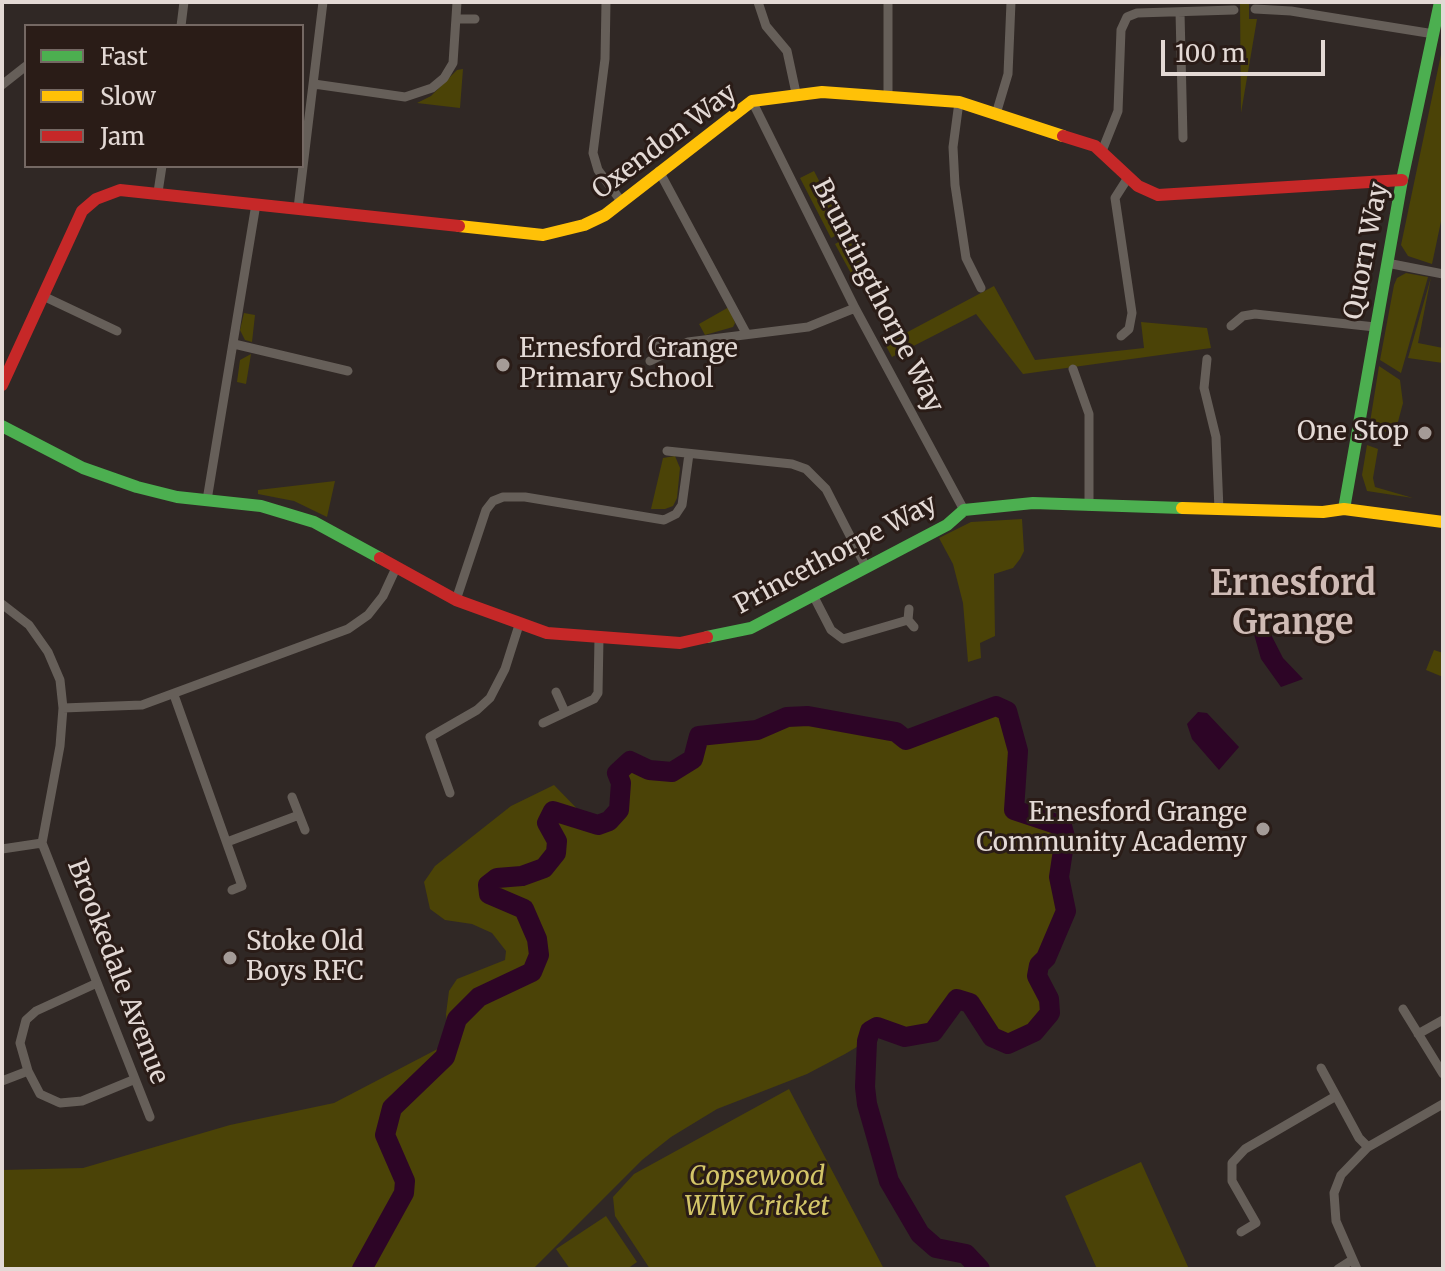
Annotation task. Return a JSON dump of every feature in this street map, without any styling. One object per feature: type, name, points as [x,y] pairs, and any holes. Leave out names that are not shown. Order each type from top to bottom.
[{"type":"street","points":[[181,24],[184,2]]},
{"type":"street","points":[[304,162],[323,2]]},
{"type":"street","points":[[314,84],[401,97],[424,92],[444,78],[453,63],[457,2]]},
{"type":"street","points":[[614,2],[606,2],[606,50],[593,153],[598,170],[621,201]]},
{"type":"street","points":[[758,2],[766,26],[787,51],[796,93]]},
{"type":"street","points":[[888,2],[888,95]]},
{"type":"street","points":[[996,114],[1008,74],[1011,2]]},
{"type":"street","name":"Quorn Way","points":[[1344,509],[1402,180],[1440,2]]},
{"type":"street","points":[[1255,9],[1301,12],[1434,34]]},
{"type":"street","points":[[1102,151],[1119,103],[1122,24],[1135,13],[1234,10]]},
{"type":"street","points":[[1180,12],[1183,138]]},
{"type":"street","points":[[458,19],[475,19]]},
{"type":"street","points":[[2,85],[24,68]]},
{"type":"street","name":"Oxendon Way","points":[[2,385],[86,206],[120,190],[538,235],[584,225],[621,201],[752,101],[796,93],[888,95],[959,102],[1102,151],[1145,191],[1165,196],[1402,180]]},
{"type":"street","name":"Bruntingthorpe Way","points":[[752,101],[855,308],[964,510]]},
{"type":"street","points":[[959,102],[954,176],[966,258],[981,288]]},
{"type":"street","points":[[158,192],[162,168]]},
{"type":"street","points":[[298,208],[303,168]]},
{"type":"street","points":[[659,171],[746,333]]},
{"type":"street","points":[[1121,336],[1129,329],[1132,313],[1115,198],[1129,176]]},
{"type":"street","points":[[207,500],[256,204]]},
{"type":"street","points":[[1387,263],[1443,274]]},
{"type":"street","points":[[43,296],[117,331]]},
{"type":"street","points":[[650,361],[688,342],[816,325],[855,308]]},
{"type":"street","points":[[1231,326],[1243,316],[1255,314],[1375,327]]},
{"type":"street","points":[[652,340],[661,354]]},
{"type":"street","points":[[234,344],[348,371]]},
{"type":"street","points":[[1207,359],[1204,388],[1217,444],[1219,510]]},
{"type":"street","points":[[1073,369],[1089,414],[1089,506]]},
{"type":"street","name":"Princethorpe Way","points":[[2,426],[108,478],[159,493],[261,506],[293,514],[326,528],[456,600],[519,625],[547,633],[599,638],[680,643],[751,628],[947,525],[964,510],[1033,503],[1219,510],[1323,512],[1344,509],[1443,522]]},
{"type":"street","points":[[667,451],[792,464],[806,469],[826,489],[866,567]]},
{"type":"street","points":[[456,600],[485,512],[493,501],[503,497],[525,497],[667,519],[682,505],[689,454]]},
{"type":"street","points":[[63,708],[142,705],[348,629],[368,615],[383,596],[396,568]]},
{"type":"street","points":[[814,597],[831,630],[843,639],[911,623],[909,609]]},
{"type":"street","points":[[2,604],[29,625],[48,652],[60,680],[63,708],[42,843],[2,849]]},
{"type":"street","points":[[450,793],[430,737],[477,710],[490,698],[505,669],[519,625]]},
{"type":"street","points":[[543,723],[594,699],[598,693],[599,638]]},
{"type":"street","points":[[556,692],[565,712]]},
{"type":"street","points":[[174,695],[242,886],[232,890]]},
{"type":"street","points":[[292,797],[305,830]]},
{"type":"street","points":[[227,842],[299,815]]},
{"type":"street","name":"Brookedale Avenue","points":[[42,843],[150,1117]]},
{"type":"street","points":[[97,983],[36,1011],[26,1020],[20,1043],[28,1071],[40,1094],[60,1103],[72,1104],[133,1080]]},
{"type":"street","points":[[1403,1009],[1443,1074]]},
{"type":"street","points":[[1418,1034],[1443,1020]]},
{"type":"street","points":[[1321,1068],[1359,1138],[1368,1147]]},
{"type":"street","points":[[2,1081],[28,1071]]},
{"type":"street","points":[[1241,1232],[1256,1223],[1232,1181],[1232,1163],[1245,1149],[1336,1096]]},
{"type":"street","points":[[1338,1269],[1355,1264],[1338,1230],[1334,1193],[1341,1175],[1368,1147],[1443,1104]]},
{"type":"green space","points":[[1240,2],[1249,2],[1249,19],[1257,19],[1241,113]]},
{"type":"green space","points":[[1443,45],[1443,212],[1432,264],[1408,256],[1401,245]]},
{"type":"green space","points":[[463,69],[460,108],[417,103],[431,96],[457,70]]},
{"type":"green space","points":[[814,171],[845,231],[831,238],[800,178]]},
{"type":"green space","points":[[848,237],[865,271],[853,277],[835,244]]},
{"type":"green space","points":[[1406,273],[1428,277],[1401,373],[1380,360],[1394,285],[1397,278]]},
{"type":"green space","points":[[1431,277],[1418,343],[1443,348],[1443,363],[1408,358]]},
{"type":"green space","points":[[994,286],[1035,360],[1144,348],[1141,322],[1207,328],[1211,348],[1023,374],[976,314],[892,357],[885,344]]},
{"type":"green space","points":[[729,307],[735,323],[733,327],[705,335],[699,324]]},
{"type":"green space","points":[[244,313],[255,315],[252,342],[245,340],[240,330]]},
{"type":"green space","points":[[251,354],[246,384],[237,382],[240,360]]},
{"type":"green space","points":[[1379,366],[1400,380],[1403,403],[1395,433],[1382,431],[1368,435]]},
{"type":"green space","points":[[1367,445],[1378,449],[1373,478],[1375,487],[1413,498],[1367,491],[1362,475]]},
{"type":"green space","points":[[675,456],[680,468],[677,498],[673,506],[651,509],[663,458]]},
{"type":"green space","points":[[335,481],[327,517],[294,501],[258,494],[258,490]]},
{"type":"green space","points":[[1022,519],[1024,551],[1020,559],[1013,568],[994,574],[995,636],[980,643],[981,658],[968,662],[963,603],[953,564],[939,538],[971,522]]},
{"type":"green space","points":[[1434,650],[1443,653],[1443,677],[1426,670]]},
{"type":"green space","points":[[996,706],[1007,711],[1018,751],[1014,810],[1062,826],[1065,837],[1060,875],[1066,911],[1046,958],[1038,965],[1037,976],[1049,999],[1050,1013],[1034,1032],[1008,1044],[992,1037],[970,1003],[957,999],[933,1032],[905,1037],[877,1027],[870,1031],[867,1041],[845,1054],[807,1074],[717,1109],[671,1137],[642,1160],[533,1269],[2,1269],[2,1170],[83,1168],[230,1125],[334,1103],[449,1043],[446,1014],[449,991],[457,979],[505,960],[506,951],[492,933],[472,924],[445,920],[430,909],[424,882],[435,866],[511,806],[554,785],[590,822],[598,825],[619,810],[621,783],[617,773],[630,761],[649,770],[672,772],[693,759],[699,736],[757,730],[787,717],[808,716],[896,732],[907,740]]},
{"type":"green space","name":"Copsewood WIW Cricket","points":[[789,1089],[884,1269],[650,1269],[615,1216],[613,1197],[634,1174]]},
{"type":"green space","points":[[1141,1162],[1189,1269],[1097,1269],[1065,1196]]},
{"type":"green space","points":[[606,1216],[637,1262],[627,1269],[570,1269],[556,1249]]},
{"type":"shaded area","points":[[1262,617],[1283,658],[1303,679],[1281,687],[1261,659],[1250,620]]},
{"type":"shaded area","points":[[1198,712],[1207,713],[1239,747],[1219,770],[1192,739],[1187,724]]},
{"type":"waterway","points":[[362,1269],[404,1193],[405,1181],[385,1135],[392,1108],[445,1057],[457,1019],[479,997],[532,972],[539,955],[537,939],[524,909],[489,894],[488,885],[497,878],[522,876],[544,868],[556,853],[557,841],[547,823],[553,811],[598,825],[609,821],[619,810],[621,783],[617,773],[630,761],[649,770],[672,772],[693,759],[699,736],[757,730],[787,717],[808,716],[896,732],[906,740],[996,706],[1007,711],[1018,751],[1014,810],[1062,826],[1065,837],[1059,877],[1066,911],[1046,958],[1039,965],[1037,976],[1049,999],[1050,1013],[1034,1032],[1008,1044],[992,1037],[970,1003],[957,999],[933,1032],[905,1037],[877,1027],[870,1031],[867,1041],[865,1087],[889,1181],[920,1234],[936,1248],[966,1254],[980,1269]]},
{"type":"traffic: fast","points":[[1344,509],[1402,180],[1440,2]]},
{"type":"traffic: fast","points":[[2,426],[83,468],[137,487],[177,497],[261,506],[314,522],[380,558]]},
{"type":"traffic: fast","points":[[707,637],[751,628],[947,525],[964,510],[1033,503],[1182,508]]},
{"type":"traffic: slow","points":[[459,226],[543,235],[584,225],[605,215],[752,101],[822,92],[959,102],[1063,136]]},
{"type":"traffic: slow","points":[[1182,508],[1323,512],[1344,509],[1443,522]]},
{"type":"traffic: jam","points":[[1063,136],[1095,146],[1138,186],[1158,195],[1402,180]]},
{"type":"traffic: jam","points":[[2,385],[82,211],[96,199],[120,190],[459,226]]},
{"type":"traffic: jam","points":[[380,558],[456,600],[547,633],[680,643],[707,637]]},
{"type":"place","name":"Ernesford Grange Primary School","points":[[503,365]]},
{"type":"place","name":"One Stop","points":[[1425,433]]},
{"type":"place","name":"Ernesford Grange Community Academy","points":[[1263,829]]},
{"type":"place","name":"Stoke Old Boys RFC","points":[[230,958]]},
{"type":"district","name":"Ernesford Grange","points":[[1293,604]]}]
